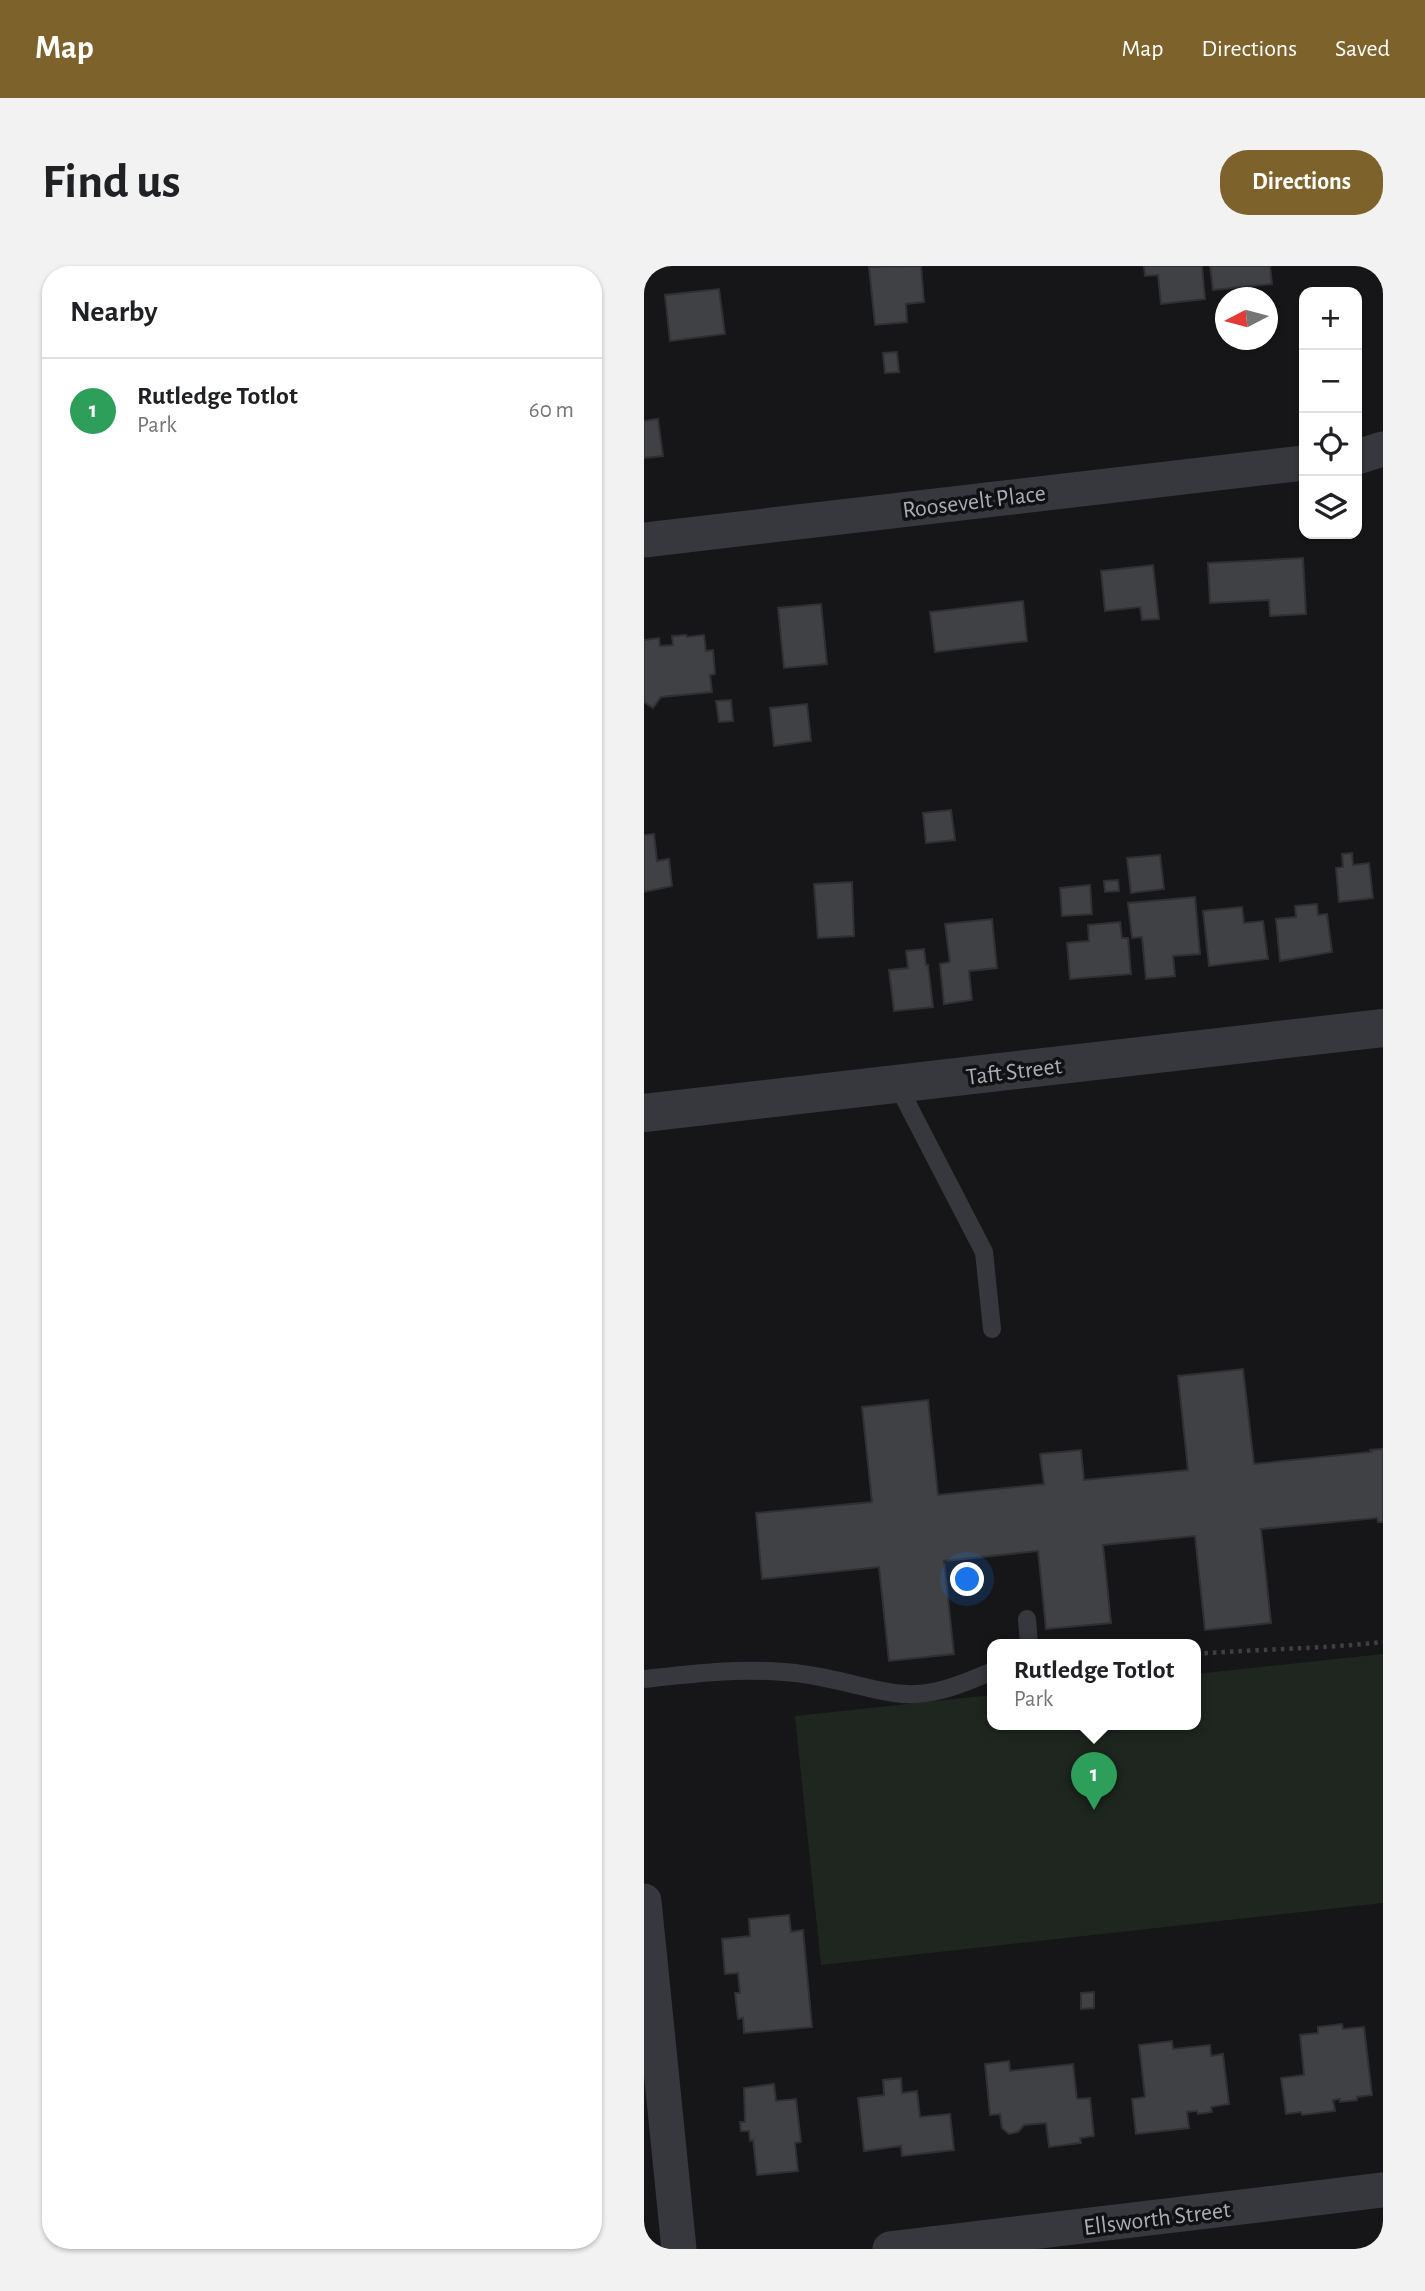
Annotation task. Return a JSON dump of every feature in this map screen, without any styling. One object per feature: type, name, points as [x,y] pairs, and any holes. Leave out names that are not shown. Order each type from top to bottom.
[{"type":"street","points":[[1362,455],[1383,449]]},
{"type":"street","name":"Roosevelt Place","points":[[644,540],[1299,464]]},
{"type":"street","name":"Taft Street","points":[[644,1113],[1383,1028]]},
{"type":"street","points":[[644,1901],[650,2020],[680,2249]]},
{"type":"street","name":"Ellsworth Street","points":[[890,2249],[1125,2235],[1383,2190]]},
{"type":"lane","points":[[897,1084],[984,1252],[992,1329]]},
{"type":"lane","points":[[1027,1619],[1029,1639]]},
{"type":"lane","points":[[644,1679],[706,1672],[783,1672],[819,1676],[913,1695],[987,1673]]},
{"type":"path","points":[[1201,1654],[1324,1648],[1383,1642]]},
{"type":"shaded area","points":[[1383,1654],[1383,1903],[821,1965],[795,1716],[987,1696],[987,1730],[1201,1730],[1201,1673]]},
{"type":"building","points":[[921,266],[924,302],[906,304],[907,322],[875,325],[869,267]]},
{"type":"building","points":[[1144,266],[1202,266],[1205,299],[1161,304],[1158,275],[1145,276]]},
{"type":"building","points":[[1210,266],[1270,266],[1272,284],[1215,287],[1213,290]]},
{"type":"building","points":[[719,289],[725,334],[670,341],[665,295]]},
{"type":"building","points":[[897,352],[899,372],[885,373],[883,353]]},
{"type":"building","points":[[658,419],[663,456],[644,458],[644,421]]},
{"type":"building","points":[[1303,558],[1306,614],[1270,616],[1269,600],[1210,603],[1208,563]]},
{"type":"building","points":[[1153,565],[1159,619],[1142,620],[1140,607],[1105,611],[1101,571]]},
{"type":"building","points":[[1023,601],[1027,641],[935,652],[930,612]]},
{"type":"building","points":[[821,604],[827,664],[784,668],[778,608]]},
{"type":"building","points":[[704,635],[706,651],[713,650],[715,674],[710,675],[712,692],[661,697],[653,708],[644,702],[644,640],[659,638],[660,646],[673,645],[672,636]]},
{"type":"building","points":[[731,700],[733,721],[719,722],[716,701]]},
{"type":"building","points":[[807,704],[811,741],[774,746],[770,708]]},
{"type":"building","points":[[951,810],[955,840],[926,843],[923,813]]},
{"type":"building","points":[[654,834],[657,861],[669,859],[672,886],[644,892],[644,835]]},
{"type":"building","points":[[1352,853],[1353,865],[1369,863],[1373,898],[1339,902],[1336,868],[1343,867],[1342,854]]},
{"type":"building","points":[[1160,855],[1164,889],[1131,893],[1127,858]]},
{"type":"building","points":[[1118,880],[1119,891],[1105,892],[1104,881]]},
{"type":"building","points":[[852,882],[854,936],[818,938],[814,884]]},
{"type":"building","points":[[1090,885],[1092,914],[1062,916],[1060,888]]},
{"type":"building","points":[[1195,897],[1200,954],[1173,956],[1175,976],[1146,979],[1142,937],[1132,938],[1128,903]]},
{"type":"building","points":[[1317,904],[1318,915],[1327,914],[1332,952],[1280,961],[1276,919],[1296,917],[1295,906]]},
{"type":"building","points":[[1242,907],[1244,923],[1263,921],[1268,959],[1209,966],[1203,911]]},
{"type":"building","points":[[992,919],[997,968],[969,971],[972,1000],[944,1004],[940,964],[950,962],[945,924]]},
{"type":"building","points":[[1120,922],[1122,938],[1128,938],[1131,974],[1070,979],[1067,943],[1089,941],[1088,925]]},
{"type":"building","points":[[924,949],[933,1007],[894,1011],[889,970],[908,968],[906,951]]},
{"type":"building","points":[[1243,1369],[1254,1464],[1383,1449],[1383,1522],[1378,1522],[1377,1518],[1261,1529],[1271,1623],[1205,1630],[1195,1536],[1103,1545],[1111,1623],[1046,1629],[1038,1551],[944,1561],[954,1654],[889,1661],[879,1567],[762,1579],[756,1513],[872,1502],[862,1407],[928,1400],[938,1495],[1044,1484],[1040,1454],[1081,1450],[1084,1480],[1188,1470],[1178,1376]]},
{"type":"building","points":[[789,1915],[791,1932],[803,1930],[812,2027],[744,2033],[743,2018],[738,2019],[735,1993],[740,1993],[738,1973],[725,1974],[722,1939],[750,1936],[749,1919]]},
{"type":"building","points":[[1094,1992],[1094,2008],[1081,2009],[1081,1993]]},
{"type":"building","points":[[1342,2024],[1343,2029],[1364,2027],[1372,2095],[1357,2097],[1357,2100],[1333,2100],[1335,2111],[1286,2114],[1281,2078],[1304,2075],[1300,2035],[1318,2033],[1318,2027]]},
{"type":"building","points":[[1172,2041],[1173,2049],[1210,2045],[1211,2056],[1223,2054],[1229,2104],[1211,2107],[1212,2112],[1187,2112],[1189,2128],[1136,2134],[1132,2099],[1145,2097],[1139,2045]]},
{"type":"building","points":[[1009,2061],[1010,2071],[1073,2064],[1077,2099],[1090,2098],[1094,2136],[1080,2138],[1081,2143],[1049,2147],[1046,2123],[1024,2125],[1018,2132],[1009,2134],[1002,2128],[1000,2114],[990,2115],[985,2064]]},
{"type":"building","points":[[901,2078],[902,2093],[917,2091],[920,2117],[950,2114],[954,2150],[902,2156],[901,2146],[864,2151],[858,2098],[884,2095],[883,2080]]},
{"type":"building","points":[[774,2084],[776,2101],[796,2099],[801,2142],[795,2143],[798,2171],[757,2175],[753,2140],[750,2141],[749,2131],[741,2131],[740,2122],[745,2122],[744,2088]]},
{"type":"place","name":"Rutledge Totlot","points":[[1094,1810]]}]
